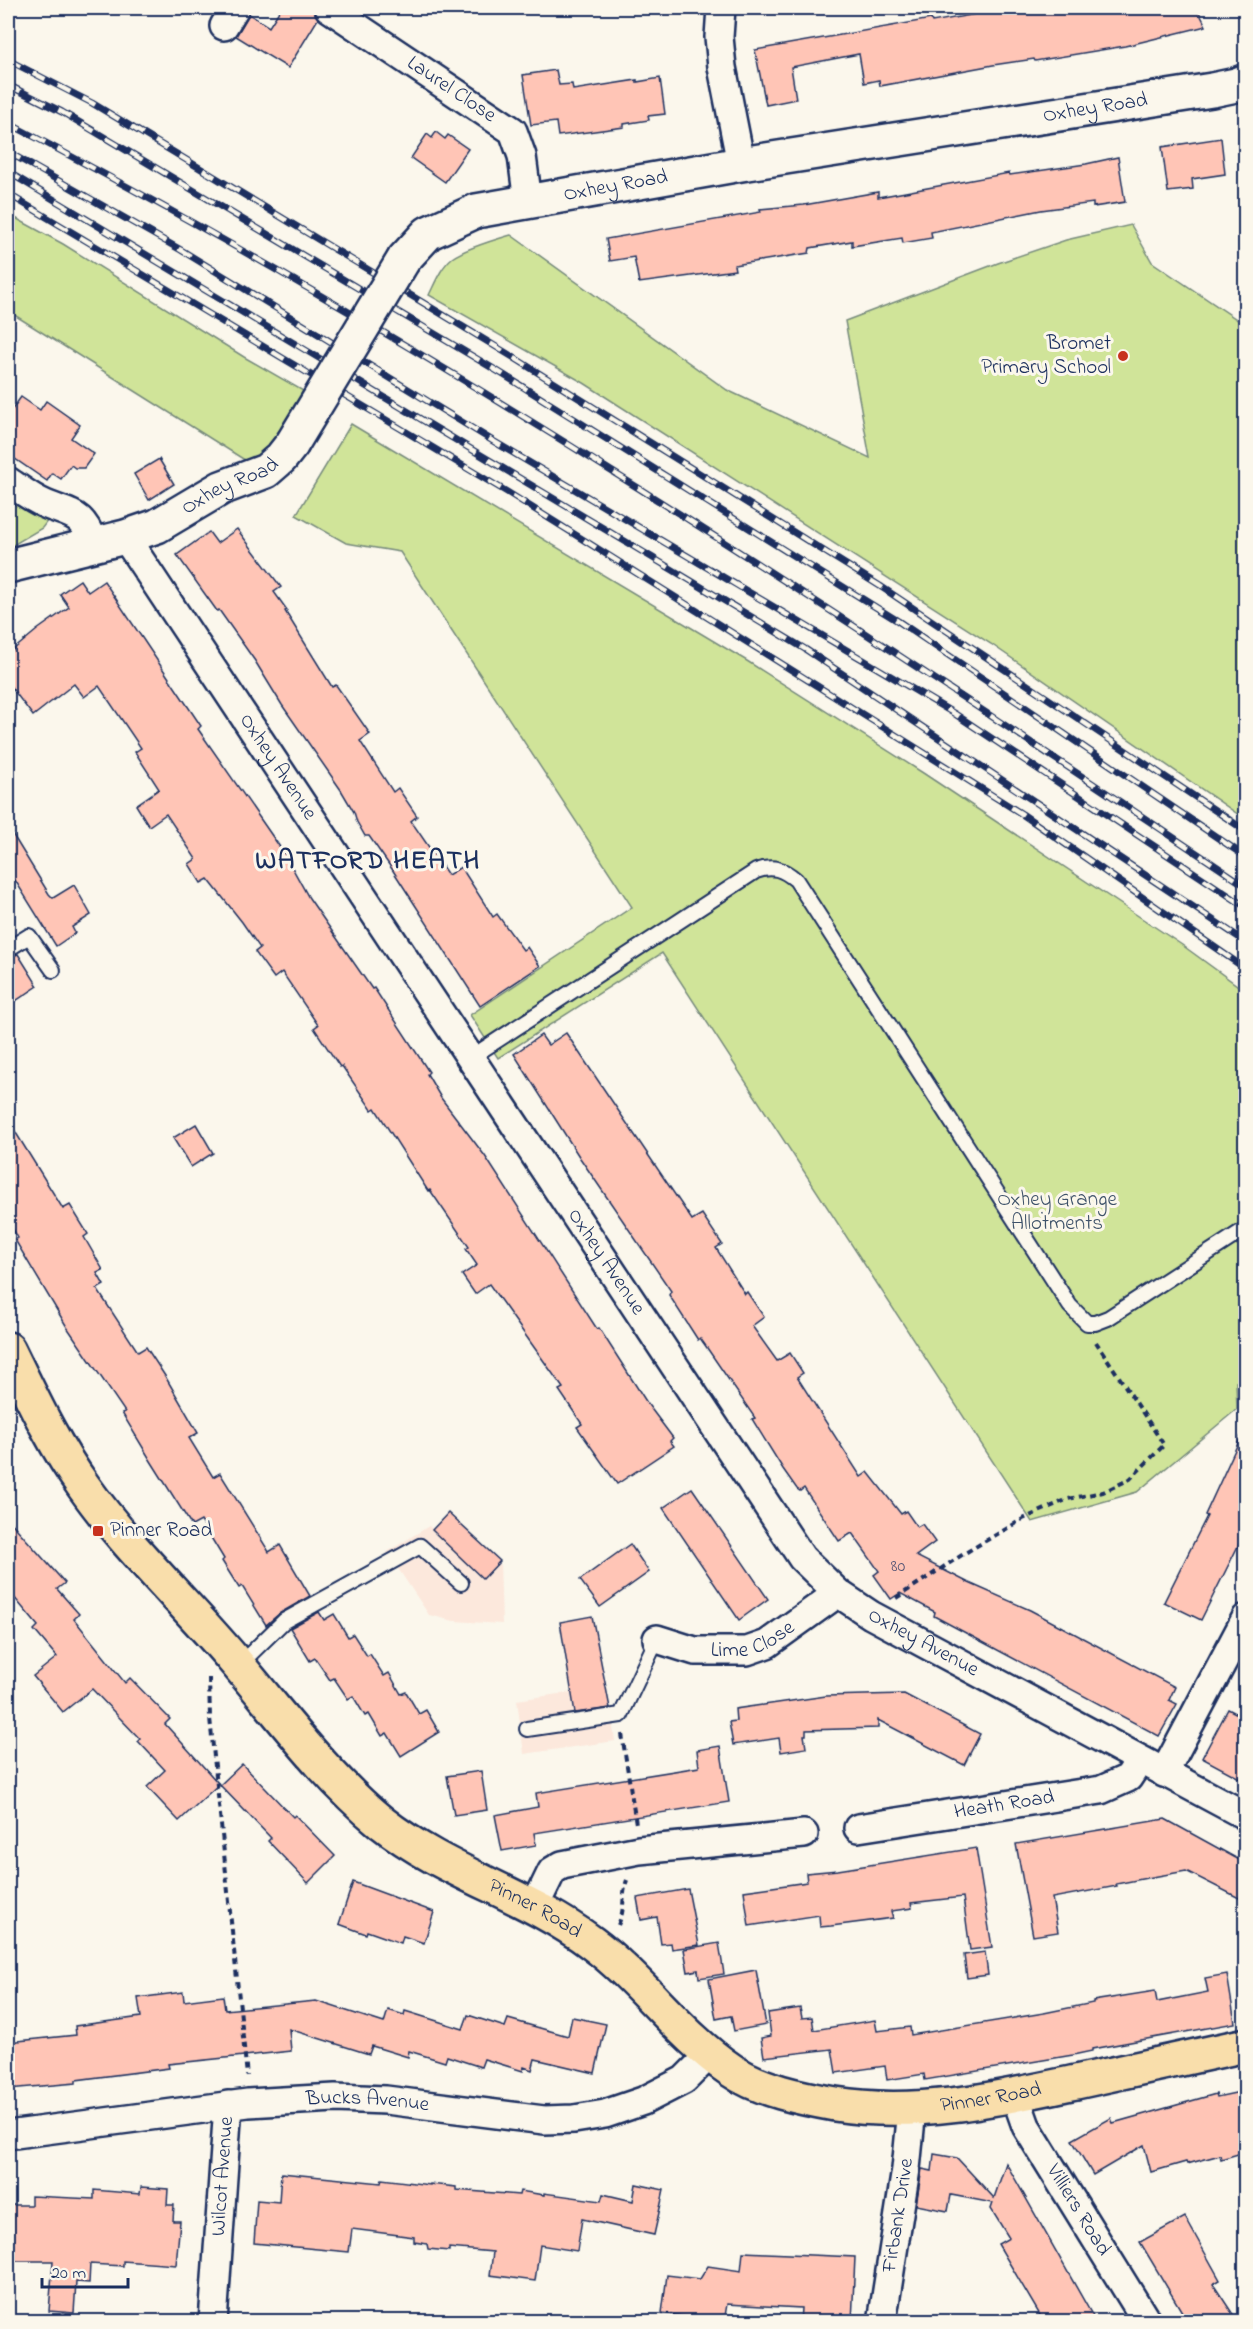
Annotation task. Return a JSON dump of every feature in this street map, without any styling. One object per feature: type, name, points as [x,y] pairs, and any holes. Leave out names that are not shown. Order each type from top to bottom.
[{"type":"main road","name":"Pinner Road","points":[[8,1349],[52,1437],[82,1484],[115,1528],[232,1658],[334,1778],[382,1822],[417,1847],[472,1877],[535,1906],[571,1927],[605,1952],[710,2055],[734,2073],[762,2086],[794,2095],[868,2109],[912,2109],[964,2105],[1245,2045]]},
{"type":"street","name":"Laurel Close","points":[[329,8],[513,131],[522,156],[528,202]]},
{"type":"street","points":[[721,8],[719,37],[722,67],[741,164]]},
{"type":"street","name":"Oxhey Road","points":[[125,537],[157,526],[221,488],[266,471],[281,458],[292,444],[404,259],[428,233],[476,211],[741,164],[1240,87]]},
{"type":"street","points":[[8,481],[47,505],[70,512],[87,527],[94,544]]},
{"type":"street","points":[[8,566],[125,537]]},
{"type":"street","name":"Oxhey Avenue","points":[[125,537],[802,1558],[838,1593],[871,1615],[1245,1816]]},
{"type":"street","name":"Lime Close","points":[[657,1639],[695,1651],[747,1651],[767,1644],[838,1593]]},
{"type":"street","points":[[1164,1773],[1245,1618]]},
{"type":"street","name":"Heath Road","points":[[858,1828],[1101,1790],[1128,1778],[1140,1760]]},
{"type":"street","points":[[535,1906],[552,1871],[562,1865],[639,1850],[804,1834]]},
{"type":"street","name":"Bucks Avenue","points":[[8,2135],[238,2104],[335,2098],[386,2100],[544,2120],[574,2119],[605,2114],[643,2101],[684,2080],[710,2055]]},
{"type":"street","name":"Villiers Road","points":[[1016,2095],[1026,2126],[1147,2322]]},
{"type":"street","name":"Wilcot Avenue","points":[[213,2322],[238,2104]]},
{"type":"street","name":"Firbank Drive","points":[[882,2322],[906,2169],[912,2109]]},
{"type":"lane","points":[[470,1058],[756,871],[766,867],[776,868],[787,872],[796,880],[1070,1306],[1087,1323],[1095,1323],[1108,1318],[1239,1233],[1245,1234]]},
{"type":"lane","points":[[8,949],[30,936],[53,970]]},
{"type":"lane","points":[[232,1658],[284,1622],[420,1546],[461,1582]]},
{"type":"lane","points":[[527,1729],[621,1715],[657,1639]]},
{"type":"path","points":[[871,1615],[965,1553],[1023,1519],[1068,1499],[1102,1492],[1130,1479],[1164,1445],[1094,1339],[1087,1323]]},
{"type":"path","points":[[232,1658],[209,1669],[210,1718],[238,2104]]},
{"type":"path","points":[[605,1952],[624,1911],[622,1896],[639,1850],[621,1715]]},
{"type":"shaded area","points":[[429,1526],[483,1579],[500,1561],[502,1624],[454,1621],[429,1615],[387,1552]]},
{"type":"shaded area","points":[[607,1687],[615,1741],[524,1754],[517,1700]]},
{"type":"green space","points":[[8,214],[63,244],[244,357],[305,392],[281,436],[251,464],[8,311]]},
{"type":"green space","points":[[1131,225],[1152,262],[1245,325],[1245,819],[991,644],[584,383],[429,295],[441,270],[452,258],[472,248],[511,235],[727,390],[870,458],[845,321],[998,263],[1066,240]]},
{"type":"green space","name":"Oxhey Grange Allotments","points":[[351,424],[747,661],[923,773],[1182,945],[1245,991],[1246,1381],[1236,1382],[1237,1409],[1137,1492],[1032,1522],[662,953],[498,1058],[470,1015],[632,907],[400,552],[346,543],[296,515]]},
{"type":"green space","points":[[8,486],[43,511],[48,520],[42,528],[8,548]]},
{"type":"building","points":[[281,8],[309,8],[314,10],[318,19],[288,68],[236,36],[249,14],[269,27]]},
{"type":"building","points":[[987,8],[1197,8],[1206,26],[1125,46],[1035,61],[1034,59],[993,65],[880,86],[879,80],[864,83],[859,54],[791,67],[796,99],[766,105],[755,50],[931,19],[932,22],[988,12]]},
{"type":"building","points":[[556,70],[559,85],[572,84],[573,90],[660,78],[665,114],[648,116],[649,120],[624,124],[624,127],[558,136],[556,122],[531,125],[523,75]]},
{"type":"building","points":[[436,132],[445,139],[448,135],[468,149],[445,182],[411,158],[427,134],[432,138]]},
{"type":"building","points":[[1221,138],[1225,174],[1192,179],[1193,189],[1168,192],[1162,147]]},
{"type":"building","points":[[1118,157],[1125,202],[1093,207],[1093,203],[1041,210],[931,232],[932,238],[903,243],[902,238],[852,246],[852,241],[810,248],[809,253],[734,265],[735,270],[639,283],[634,257],[610,261],[606,239],[761,212],[760,209],[804,205],[878,192],[878,197],[1009,173],[1010,175],[1086,164]]},
{"type":"building","points":[[21,397],[40,410],[46,401],[80,425],[71,438],[94,454],[84,468],[75,468],[71,465],[61,479],[52,473],[47,481],[8,454],[8,415]]},
{"type":"building","points":[[159,459],[174,484],[149,500],[134,474]]},
{"type":"building","points":[[237,529],[281,587],[274,592],[287,610],[285,611],[332,687],[336,685],[370,734],[360,741],[393,792],[398,788],[417,816],[411,821],[448,875],[461,867],[493,917],[497,914],[523,950],[527,947],[540,966],[480,1006],[392,869],[369,836],[365,836],[341,790],[282,705],[255,661],[177,555],[209,532],[217,543]]},
{"type":"building","points":[[80,580],[88,592],[104,581],[201,726],[198,729],[284,853],[309,898],[372,989],[374,988],[429,1072],[427,1074],[441,1098],[485,1156],[597,1329],[599,1328],[649,1406],[673,1438],[670,1441],[674,1446],[617,1484],[577,1427],[582,1424],[559,1390],[563,1388],[489,1284],[475,1294],[462,1275],[477,1265],[466,1249],[469,1247],[430,1190],[428,1191],[375,1108],[372,1110],[342,1066],[340,1067],[314,1028],[318,1025],[282,972],[274,978],[255,952],[260,948],[242,922],[208,879],[201,883],[189,864],[196,859],[166,814],[149,826],[136,805],[159,789],[135,752],[141,748],[99,686],[84,697],[74,684],[33,716],[8,683],[8,654],[69,607],[60,594]]},
{"type":"building","points":[[8,827],[49,894],[53,898],[74,885],[91,915],[72,927],[75,933],[56,946],[15,880],[8,885]]},
{"type":"building","points":[[18,954],[38,986],[8,1006],[8,958]]},
{"type":"building","points":[[566,1033],[692,1220],[702,1214],[722,1244],[716,1248],[745,1294],[747,1292],[764,1317],[752,1326],[777,1361],[790,1353],[803,1373],[797,1377],[861,1477],[868,1472],[901,1514],[906,1511],[917,1527],[922,1524],[935,1542],[916,1556],[1030,1610],[1175,1687],[1169,1700],[1177,1704],[1159,1736],[934,1616],[935,1612],[900,1593],[891,1599],[874,1575],[879,1571],[852,1533],[839,1541],[804,1488],[800,1491],[797,1489],[783,1469],[752,1419],[755,1418],[700,1338],[698,1340],[669,1295],[671,1291],[580,1158],[514,1054],[541,1035],[548,1045]]},
{"type":"building","points":[[8,1120],[63,1209],[70,1205],[88,1234],[84,1237],[103,1270],[97,1273],[104,1285],[97,1289],[138,1352],[146,1347],[165,1376],[198,1433],[189,1438],[213,1477],[220,1473],[269,1552],[280,1545],[310,1596],[280,1613],[266,1625],[242,1586],[239,1588],[222,1561],[224,1559],[201,1521],[192,1526],[122,1413],[125,1412],[67,1327],[15,1240],[18,1238],[8,1220]]},
{"type":"building","points":[[196,1124],[213,1153],[191,1167],[173,1138]]},
{"type":"building","points":[[1245,1428],[1245,1532],[1201,1620],[1164,1602],[1207,1516],[1205,1515]]},
{"type":"building","points":[[692,1488],[768,1599],[739,1620],[663,1508]]},
{"type":"building","points":[[448,1513],[500,1561],[483,1579],[432,1530]]},
{"type":"building","points":[[8,1519],[65,1583],[57,1589],[79,1614],[74,1619],[125,1683],[130,1678],[170,1719],[165,1724],[219,1784],[179,1821],[147,1787],[165,1770],[138,1741],[140,1739],[92,1689],[63,1712],[33,1676],[57,1657],[34,1630],[38,1626],[8,1590]]},
{"type":"building","points":[[630,1544],[649,1572],[600,1607],[580,1580]]},
{"type":"building","points":[[319,1612],[324,1620],[334,1614],[348,1637],[353,1634],[367,1656],[370,1654],[384,1676],[389,1673],[401,1694],[406,1692],[419,1714],[426,1710],[439,1732],[401,1756],[387,1733],[382,1736],[369,1714],[365,1716],[353,1696],[348,1699],[334,1678],[330,1680],[315,1658],[310,1661],[290,1628]]},
{"type":"building","points":[[592,1616],[610,1708],[575,1713],[560,1622]]},
{"type":"building","points":[[904,1694],[980,1734],[964,1765],[878,1720],[878,1728],[806,1730],[806,1735],[804,1735],[806,1748],[781,1752],[779,1738],[733,1745],[729,1722],[736,1721],[735,1709],[826,1696]]},
{"type":"building","points":[[1228,1709],[1245,1718],[1245,1781],[1202,1758]]},
{"type":"building","points":[[720,1746],[729,1802],[534,1833],[536,1845],[502,1851],[495,1815],[538,1807],[536,1793],[699,1767],[697,1750]]},
{"type":"building","points":[[242,1764],[293,1817],[295,1815],[335,1856],[308,1883],[268,1841],[271,1838],[220,1785]]},
{"type":"building","points":[[481,1771],[487,1810],[454,1815],[447,1776]]},
{"type":"building","points":[[1165,1819],[1245,1863],[1245,1901],[1186,1871],[1052,1898],[1058,1932],[1033,1936],[1016,1844]]},
{"type":"building","points":[[976,1848],[992,1947],[970,1950],[963,1897],[911,1903],[912,1908],[891,1911],[893,1918],[820,1927],[819,1915],[749,1926],[744,1891],[807,1882],[806,1873]]},
{"type":"building","points":[[353,1882],[434,1912],[424,1943],[403,1936],[401,1943],[339,1924]]},
{"type":"building","points":[[688,1889],[699,1945],[672,1949],[671,1943],[661,1944],[657,1917],[641,1920],[637,1898]]},
{"type":"building","points":[[719,1943],[724,1974],[699,1978],[698,1970],[688,1972],[684,1949]]},
{"type":"building","points":[[985,1952],[988,1975],[967,1978],[964,1955]]},
{"type":"building","points":[[756,1970],[766,2025],[734,2031],[731,2016],[716,2019],[709,1979]]},
{"type":"building","points":[[1227,1974],[1235,2023],[1092,2049],[1092,2051],[1073,2055],[925,2080],[924,2074],[887,2080],[885,2066],[836,2073],[832,2049],[764,2057],[761,2038],[771,2036],[768,2013],[800,2008],[802,2018],[812,2017],[814,2030],[875,2020],[877,2031],[910,2027],[911,2035],[1044,2013],[1093,2003],[1093,2001],[1155,1991],[1157,2002],[1208,1992],[1205,1978]]},
{"type":"building","points":[[183,1992],[184,2001],[223,1996],[225,2010],[316,2001],[384,2023],[388,2010],[404,2015],[405,2011],[463,2029],[468,2015],[505,2027],[508,2019],[568,2036],[572,2017],[606,2024],[595,2073],[535,2059],[532,2070],[524,2067],[523,2071],[484,2059],[481,2067],[447,2056],[445,2062],[409,2051],[408,2057],[372,2046],[369,2054],[289,2029],[291,2051],[168,2064],[169,2068],[76,2080],[76,2083],[8,2089],[8,2042],[76,2035],[75,2026],[141,2017],[138,1998]]},
{"type":"building","points":[[1245,2091],[1245,2152],[1221,2159],[1220,2155],[1151,2172],[1144,2145],[1093,2175],[1072,2140],[1111,2118],[1113,2123],[1216,2094],[1217,2097]]},
{"type":"building","points":[[934,2154],[957,2158],[994,2198],[1006,2163],[1096,2322],[1044,2322],[998,2244],[1009,2238],[991,2209],[993,2203],[951,2195],[948,2211],[916,2205],[922,2169],[932,2171]]},
{"type":"building","points":[[281,2173],[381,2183],[382,2179],[456,2187],[456,2190],[519,2195],[520,2191],[544,2195],[544,2193],[601,2201],[603,2194],[633,2201],[636,2184],[664,2190],[654,2235],[582,2219],[577,2251],[540,2245],[535,2281],[490,2275],[493,2252],[449,2248],[449,2251],[428,2249],[427,2244],[414,2242],[414,2237],[352,2229],[349,2252],[254,2243],[257,2200],[279,2202]]},
{"type":"building","points":[[141,2187],[168,2189],[167,2205],[174,2205],[173,2221],[180,2221],[176,2265],[123,2261],[123,2266],[90,2264],[89,2283],[76,2282],[74,2313],[49,2311],[53,2261],[8,2261],[8,2205],[31,2205],[31,2196],[94,2199],[94,2190],[140,2194]]},
{"type":"building","points":[[1185,2217],[1220,2280],[1213,2284],[1238,2322],[1188,2322],[1140,2242]]},
{"type":"building","points":[[743,2252],[855,2257],[852,2322],[800,2322],[801,2308],[727,2304],[724,2322],[662,2313],[667,2275],[700,2279],[708,2266],[741,2271]]},
{"type":"railway","points":[[8,60],[92,103],[513,357],[880,586],[1246,831]]},
{"type":"railway","points":[[8,85],[62,112],[499,372],[898,621],[1246,857]]},
{"type":"railway","points":[[8,123],[168,209],[326,299],[637,487],[943,684],[1246,886]]},
{"type":"railway","points":[[8,152],[181,250],[493,441],[955,714],[1246,907]]},
{"type":"railway","points":[[8,172],[805,649],[1246,942]]},
{"type":"railway","points":[[8,194],[507,492],[1022,814],[1246,969]]},
{"type":"place","name":"Bromet Primary School","points":[[1123,356]]},
{"type":"place","name":"Pinner Road","points":[[98,1531]]},
{"type":"district","name":"WATFORD HEATH","points":[[368,861]]}]
